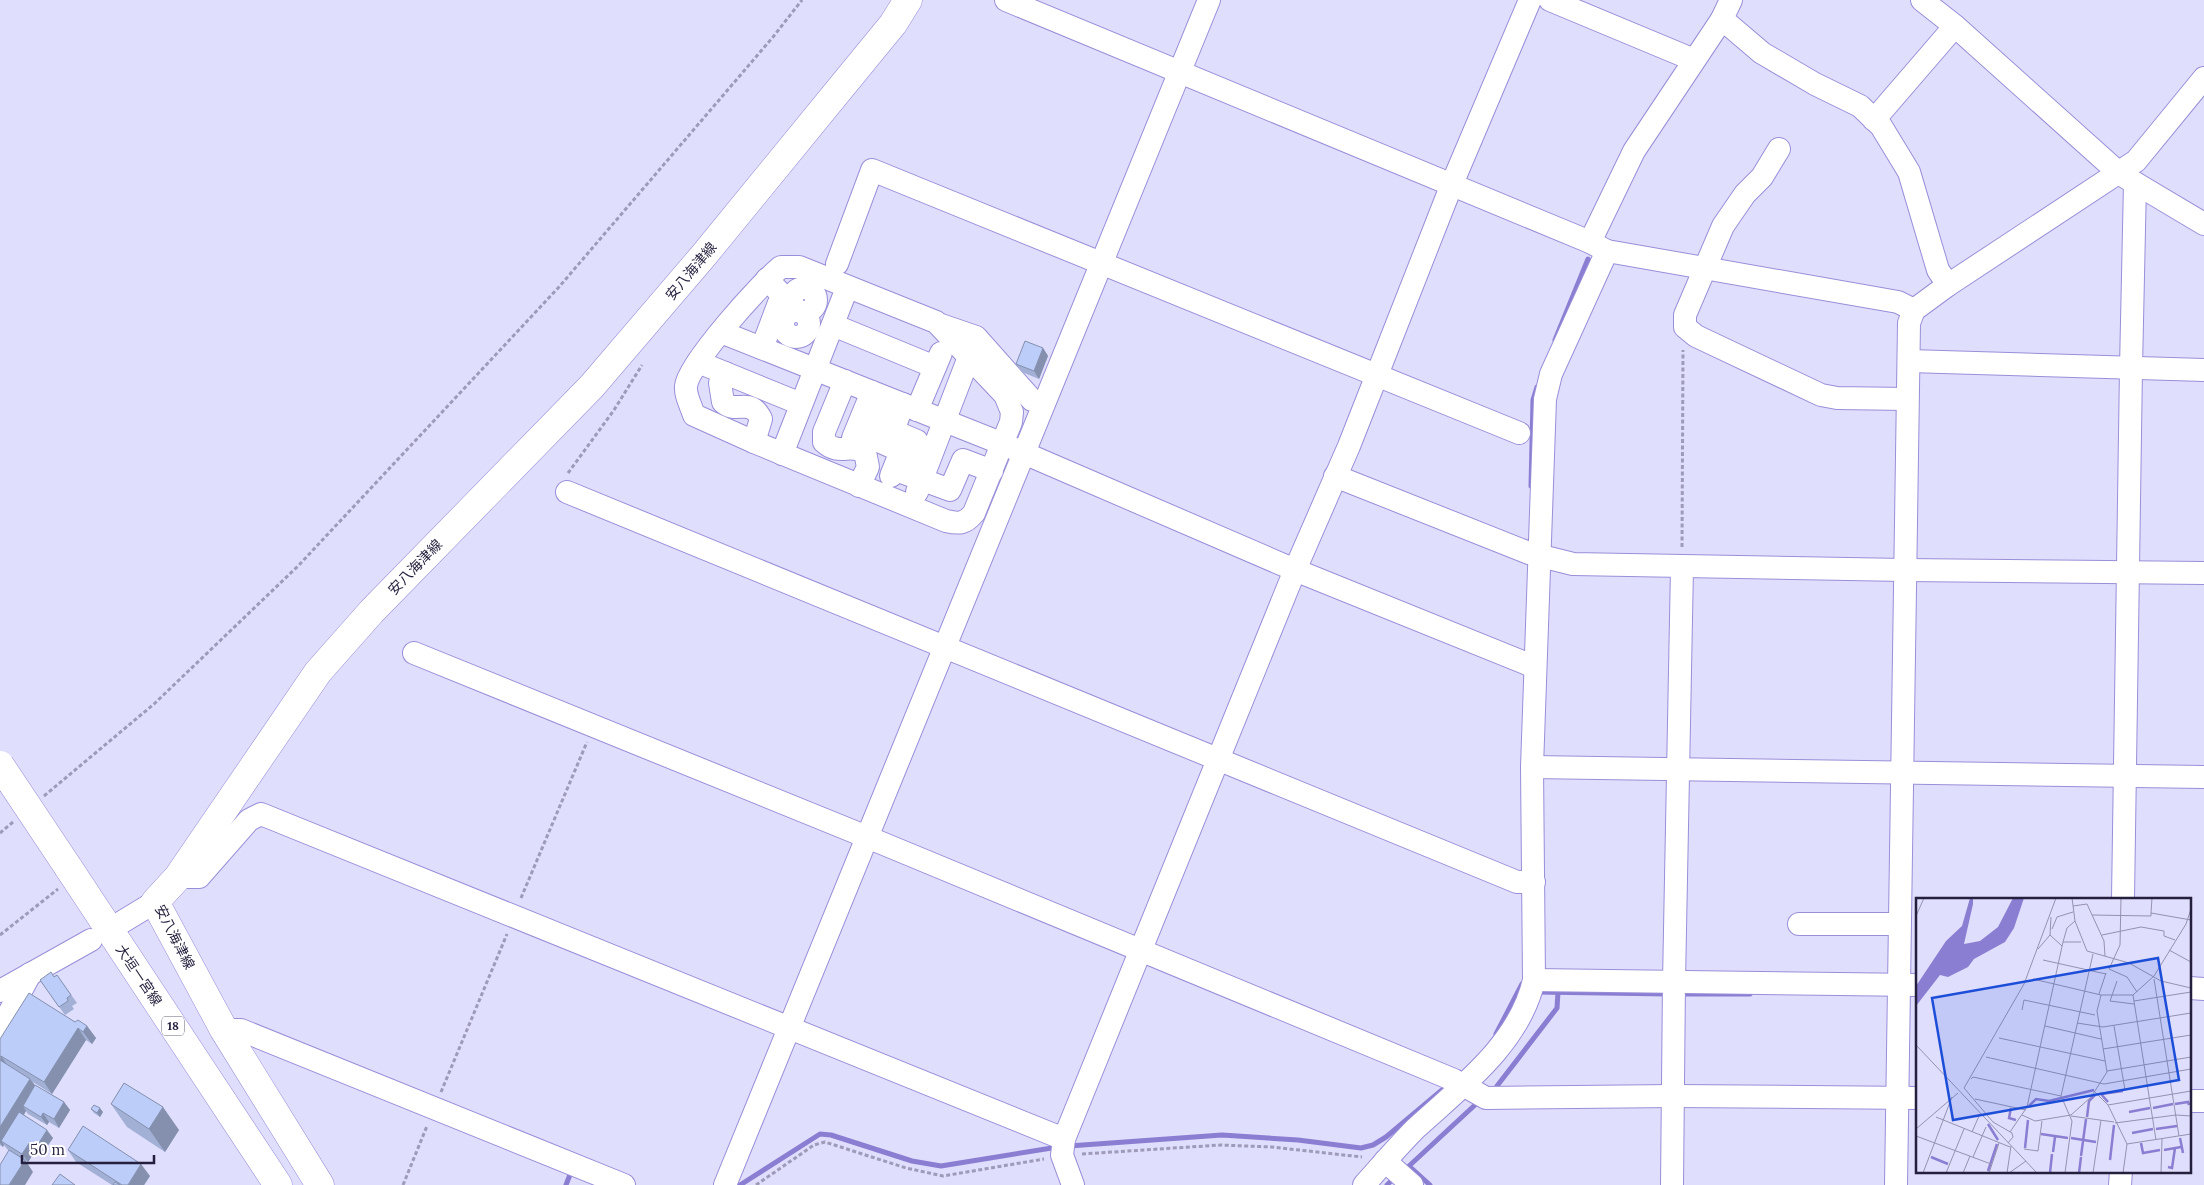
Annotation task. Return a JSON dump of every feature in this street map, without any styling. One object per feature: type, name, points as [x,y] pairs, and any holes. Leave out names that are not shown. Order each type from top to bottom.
[{"type":"main road","name":"安八海津線","points":[[320,1185],[224,1030],[155,902],[178,877],[318,672],[372,611],[592,386],[704,255],[844,86],[893,24],[908,0]]},
{"type":"main road","name":"大垣一宮線","points":[[0,765],[64,877],[278,1185]]},
{"type":"street","points":[[1006,0],[1599,246],[1703,268],[1898,302],[1914,310]]},
{"type":"street","points":[[725,1185],[1209,0]]},
{"type":"street","points":[[1073,1185],[1063,1147],[1295,570],[1377,375],[1452,184],[1530,0]]},
{"type":"street","points":[[1550,0],[1694,60]]},
{"type":"street","points":[[1922,0],[1955,26],[2128,178],[2204,224]]},
{"type":"street","points":[[1364,1185],[1415,1129],[1465,1086],[1508,1036],[1531,992],[1534,980],[1532,768],[1545,399],[1551,374],[1634,151],[1727,9],[1762,54],[1815,84],[1860,106],[1881,126],[1909,172],[1938,270],[1948,285]]},
{"type":"street","points":[[1874,120],[1955,26]]},
{"type":"street","points":[[2123,898],[2130,368],[2128,178],[2136,161],[2204,78]]},
{"type":"street","points":[[1779,149],[1762,178],[1745,194],[1723,226],[1703,268],[1685,315],[1685,327],[1696,336],[1821,395],[1837,398],[1907,399]]},
{"type":"street","points":[[837,264],[872,170],[1519,433]]},
{"type":"street","points":[[1896,1185],[1908,1098],[1898,924],[1909,323],[1914,310],[1948,285],[2128,178]]},
{"type":"street","points":[[936,367],[840,306],[799,268],[782,267],[767,279],[726,326],[688,375],[686,387],[694,415],[782,454],[946,522],[959,524],[968,520],[974,512],[1003,444],[1011,422],[1012,412],[1010,402],[1005,395],[942,329]]},
{"type":"street","points":[[762,348],[782,296],[767,279]]},
{"type":"street","points":[[783,357],[793,336],[786,331],[784,320],[789,313],[810,304],[840,306],[976,337],[1032,400]]},
{"type":"street","points":[[782,454],[840,306]]},
{"type":"street","points":[[726,326],[776,312]]},
{"type":"street","points":[[726,326],[762,348],[783,357],[1003,444],[1023,455],[1295,570],[1535,667]]},
{"type":"street","points":[[852,425],[895,402],[936,367],[942,329]]},
{"type":"street","points":[[911,507],[969,357]]},
{"type":"street","points":[[698,362],[801,404]]},
{"type":"street","points":[[1909,362],[2204,370]]},
{"type":"street","points":[[725,373],[720,383],[723,402],[733,408],[751,407],[757,411],[761,419],[754,442]]},
{"type":"street","points":[[845,382],[824,432],[824,442],[831,448],[839,450],[859,449],[865,452],[868,467],[859,486]]},
{"type":"street","points":[[895,402],[893,431],[917,441],[904,473],[950,490],[963,460],[992,471]]},
{"type":"street","points":[[883,496],[901,451],[874,439],[895,402]]},
{"type":"street","points":[[1335,476],[1538,557],[1573,564],[2204,573]]},
{"type":"street","points":[[567,492],[1220,758],[1517,882],[1534,882]]},
{"type":"street","points":[[1672,1185],[1677,770],[1682,566]]},
{"type":"street","points":[[414,653],[1141,950],[1465,1086],[1486,1098],[1674,1096],[1908,1098]]},
{"type":"street","points":[[1532,768],[2204,777]]},
{"type":"street","points":[[178,877],[199,877],[248,820],[261,814],[514,915],[788,1028],[1063,1147]]},
{"type":"street","points":[[122,922],[155,902]]},
{"type":"street","points":[[1799,924],[1898,924]]},
{"type":"street","points":[[0,992],[91,940]]},
{"type":"street","points":[[0,1030],[30,974]]},
{"type":"street","points":[[1534,980],[1674,982],[1903,990]]},
{"type":"street","points":[[224,1030],[241,1030],[624,1185]]},
{"type":"street","points":[[1391,1155],[1412,1185]]},
{"type":"street","points":[[2120,1172],[2120,1185]]},
{"type":"path","points":[[37,802],[154,704],[299,565],[560,287],[774,37],[802,0]]},
{"type":"path","points":[[1682,566],[1685,327]]},
{"type":"path","points":[[567,492],[565,478],[614,410],[647,357]]},
{"type":"path","points":[[403,1185],[594,726]]},
{"type":"path","points":[[0,833],[15,821]]},
{"type":"path","points":[[0,935],[64,877]]},
{"type":"path","points":[[756,1185],[814,1145],[825,1142],[906,1168],[943,1176],[1004,1168],[1063,1147],[1272,1147],[1366,1157],[1391,1155]]},
{"type":"building","points":[[1025,341],[1043,348],[1034,371],[1016,364]]},
{"type":"building","points":[[51,972],[54,977],[57,975],[71,995],[67,998],[68,1001],[59,1007],[40,980]]},
{"type":"building","points":[[29,993],[75,1022],[78,1020],[87,1026],[83,1032],[78,1028],[44,1082],[0,1057],[0,1039]]},
{"type":"building","points":[[0,1060],[30,1079],[0,1127]]},
{"type":"building","points":[[124,1083],[163,1107],[149,1129],[111,1104]]},
{"type":"building","points":[[35,1085],[64,1102],[54,1119],[43,1113],[41,1117],[23,1106]]},
{"type":"building","points":[[94,1105],[100,1108],[97,1113],[91,1109]]},
{"type":"building","points":[[19,1112],[47,1130],[37,1146],[30,1142],[22,1154],[1,1141]]},
{"type":"building","points":[[83,1126],[141,1164],[128,1185],[122,1185],[68,1150]]},
{"type":"building","points":[[9,1150],[25,1160],[9,1185],[0,1185],[0,1165]]},
{"type":"building","points":[[60,1174],[75,1185],[52,1185]]},
{"type":"waterway","points":[[1555,340],[1588,259]]},
{"type":"waterway","points":[[1531,486],[1533,400],[1537,387]]},
{"type":"waterway","points":[[1496,1034],[1522,984]]},
{"type":"waterway","points":[[1536,992],[1668,994]]},
{"type":"waterway","points":[[1497,1086],[1557,1008],[1558,992]]},
{"type":"waterway","points":[[1679,994],[1750,994]]},
{"type":"waterway","points":[[1069,1146],[1222,1135],[1298,1140],[1361,1148],[1373,1145],[1386,1137],[1442,1090]]},
{"type":"waterway","points":[[1430,1185],[1409,1166],[1476,1104]]},
{"type":"waterway","points":[[740,1185],[820,1134],[831,1135],[912,1161],[941,1166],[1058,1147]]},
{"type":"waterway","points":[[566,1185],[571,1172],[574,1173]]},
{"type":"waterway","points":[[1387,1185],[1391,1181]]}]
